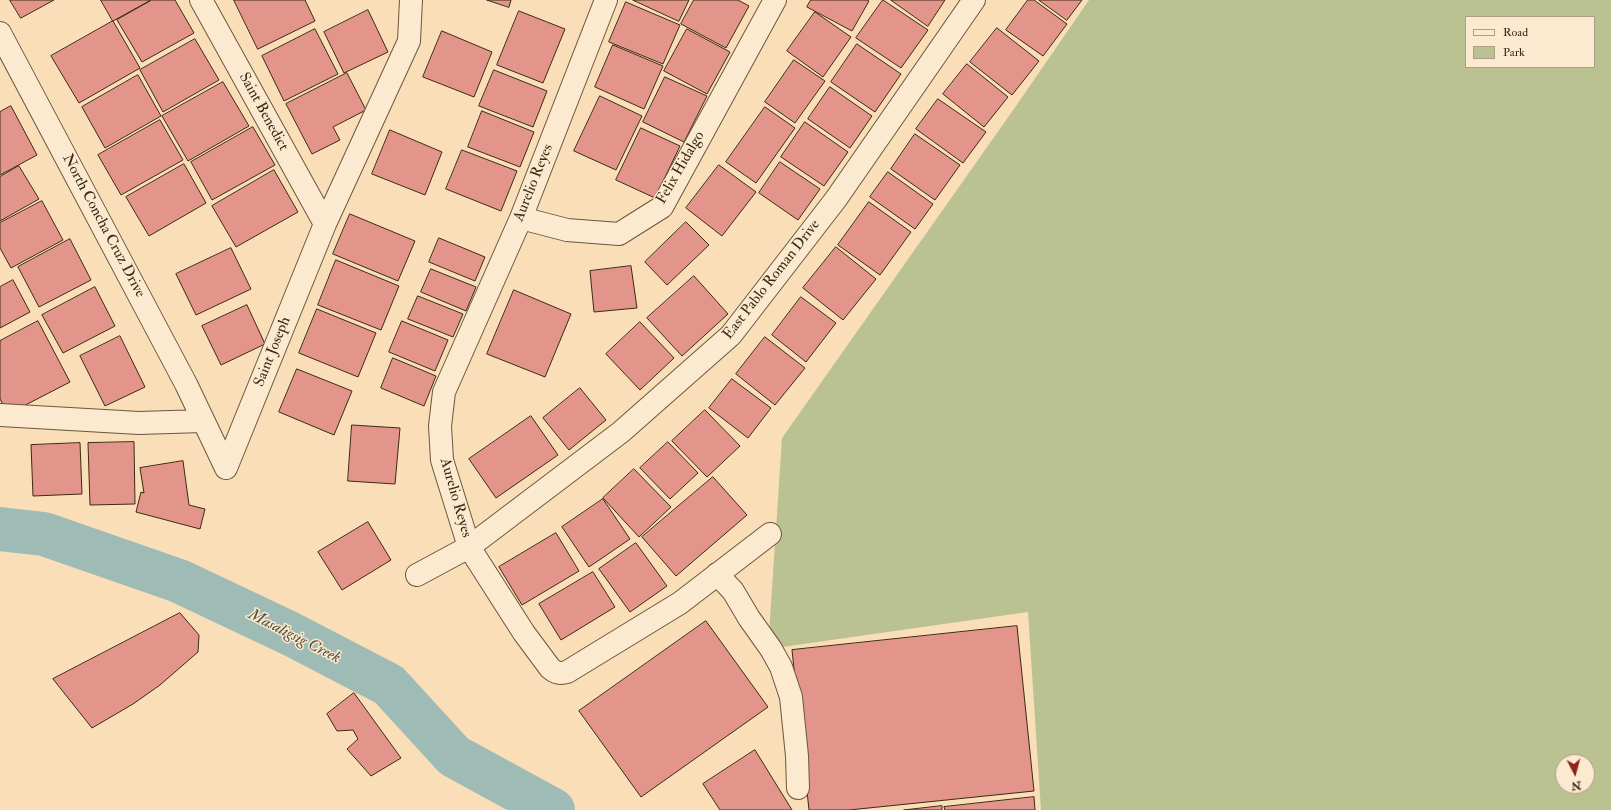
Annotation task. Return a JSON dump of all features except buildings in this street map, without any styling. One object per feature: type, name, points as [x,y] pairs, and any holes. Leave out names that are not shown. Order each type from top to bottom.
[{"type":"street","name":"Saint Benedict","points":[[201,0],[325,224]]},
{"type":"street","name":"Saint Joseph","points":[[203,421],[226,468],[325,224],[409,41],[411,0]]},
{"type":"street","name":"Aurelio Reyes","points":[[606,0],[521,218],[444,392],[440,426],[442,460],[469,547],[524,633],[550,668],[555,672],[567,672],[680,603],[770,534]]},
{"type":"street","name":"Felix Hidalgo","points":[[521,218],[567,230],[619,234],[662,207],[775,0]]},
{"type":"street","name":"East Pablo Roman Drive","points":[[417,575],[469,547],[621,432],[730,335],[836,198],[974,0]]},
{"type":"street","name":"North Concha Cruz Drive","points":[[0,33],[186,384],[203,421]]},
{"type":"street","points":[[0,415],[139,423],[203,421]]},
{"type":"street","points":[[717,574],[733,591],[749,618],[772,649],[781,667],[791,697],[797,756],[798,788]]},
{"type":"green space","points":[[1089,0],[1611,0],[1611,810],[1041,810],[1028,612],[768,649],[782,438]]},
{"type":"waterway","name":"Masaligsig Creek","points":[[0,529],[44,534],[179,581],[291,634],[389,685],[454,756],[553,810]]}]
